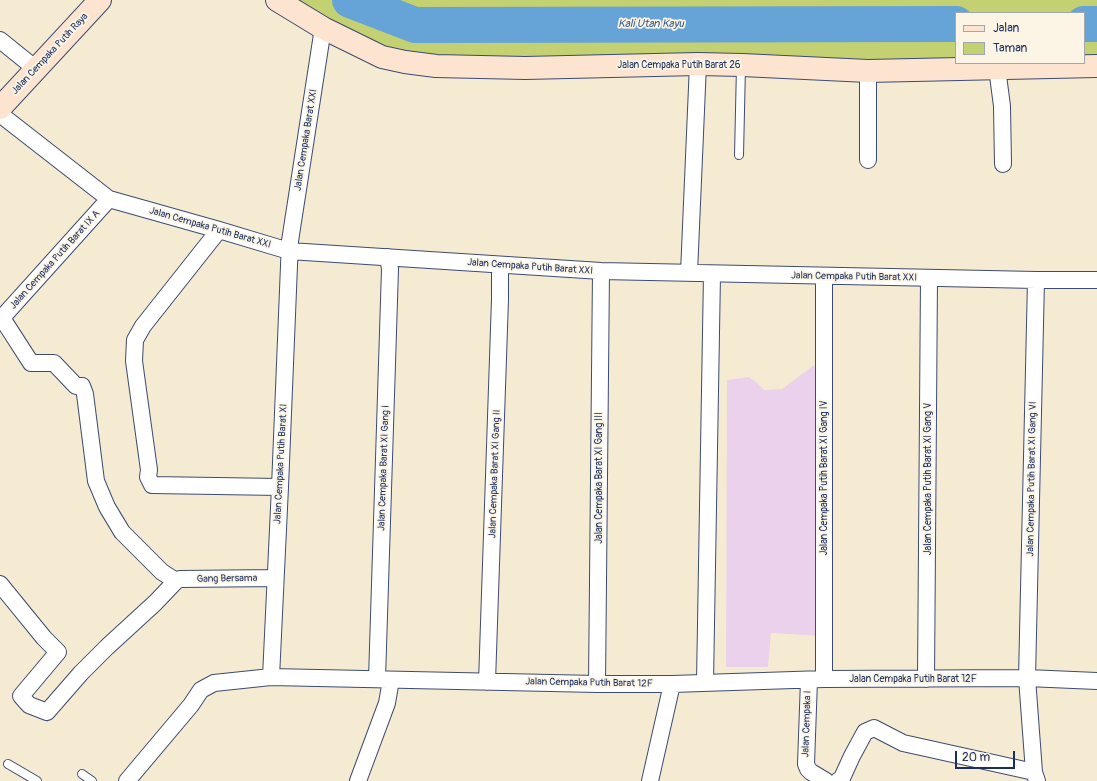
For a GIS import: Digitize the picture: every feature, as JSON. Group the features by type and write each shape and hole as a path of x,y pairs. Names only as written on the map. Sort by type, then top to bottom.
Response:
{"street":[{"name":"Jalan Cempaka Putih Raya","path":"0,108 100,0"},
{"name":"Jalan Cempaka Putih Barat 26","path":"277,0 323,28 382,57 436,66 525,68 742,64 868,71 1097,66"},
{"name":"Jalan Cempaka Barat XXI","path":"289,251 323,28"},
{"path":"0,40 36,69"},
{"path":"689,273 698,64"},
{"path":"997,68 1002,106 1003,164"},
{"path":"868,71 868,160"},
{"name":"Jalan Cempaka Putih Barat XXI","path":"0,114 108,199 289,251 601,271 1097,280"},
{"name":"Jalan Cempaka Putih Barat IX A","path":"1,319 108,199"},
{"path":"220,230 143,326 135,340 134,361 149,470 148,477 152,485 280,487"},
{"name":"Jalan Cempaka Putih Barat XI","path":"271,677 289,251"},
{"name":"Jalan Cempaka Barat XI Gang I","path":"358,781 387,703 384,680 390,269 388,257"},
{"name":"Jalan Cempaka Barat XI Gang II","path":"488,682 500,307 500,265"},
{"name":"Jalan Cempaka Barat XI Gang III","path":"597,684 601,271"},
{"path":"705,682 712,274"},
{"name":"Jalan Cempaka Putih Barat XI Gang IV","path":"816,680 824,276"},
{"name":"Jalan Cempaka Putih Barat XI Gang V","path":"926,679 929,278"},
{"name":"Jalan Cempaka Putih Barat XI Gang VI","path":"1035,776 1028,678 1036,280"},
{"path":"1,319 31,362 54,363 76,386 82,386 85,394 96,481 107,507 122,532 162,572 178,580 156,603 107,647 47,712 29,705 21,696 58,652 44,638 3,588"},
{"name":"Gang Bersama","path":"178,580 275,578"},
{"name":"Jalan Cempaka Putih Barat 12F","path":"133,779 202,690 214,683 271,677 597,684 1028,678 1097,681"},
{"name":"Jalan Cempaka I","path":"816,680 806,764 808,769 826,781"},
{"path":"650,781 672,684"},
{"path":"838,781 842,778 852,756 866,732 874,728 903,743 1035,776"}],"lane":[{"path":"739,155 740,80 742,64"},
{"path":"8,764 37,781"},
{"path":"82,774 92,781"}],"shaded area":[{"path":"814,365 817,372 821,636 771,633 768,667 726,667 727,380 749,377 764,390 782,389"}],"green space":[{"path":"277,0 1097,0 1097,66 405,62"}],"waterway":[{"name":"Kali Utan Kayu","path":"350,0 415,25 955,24"},
{"name":"Kali Utan Kayu","path":"1085,24 1097,24"}]}
